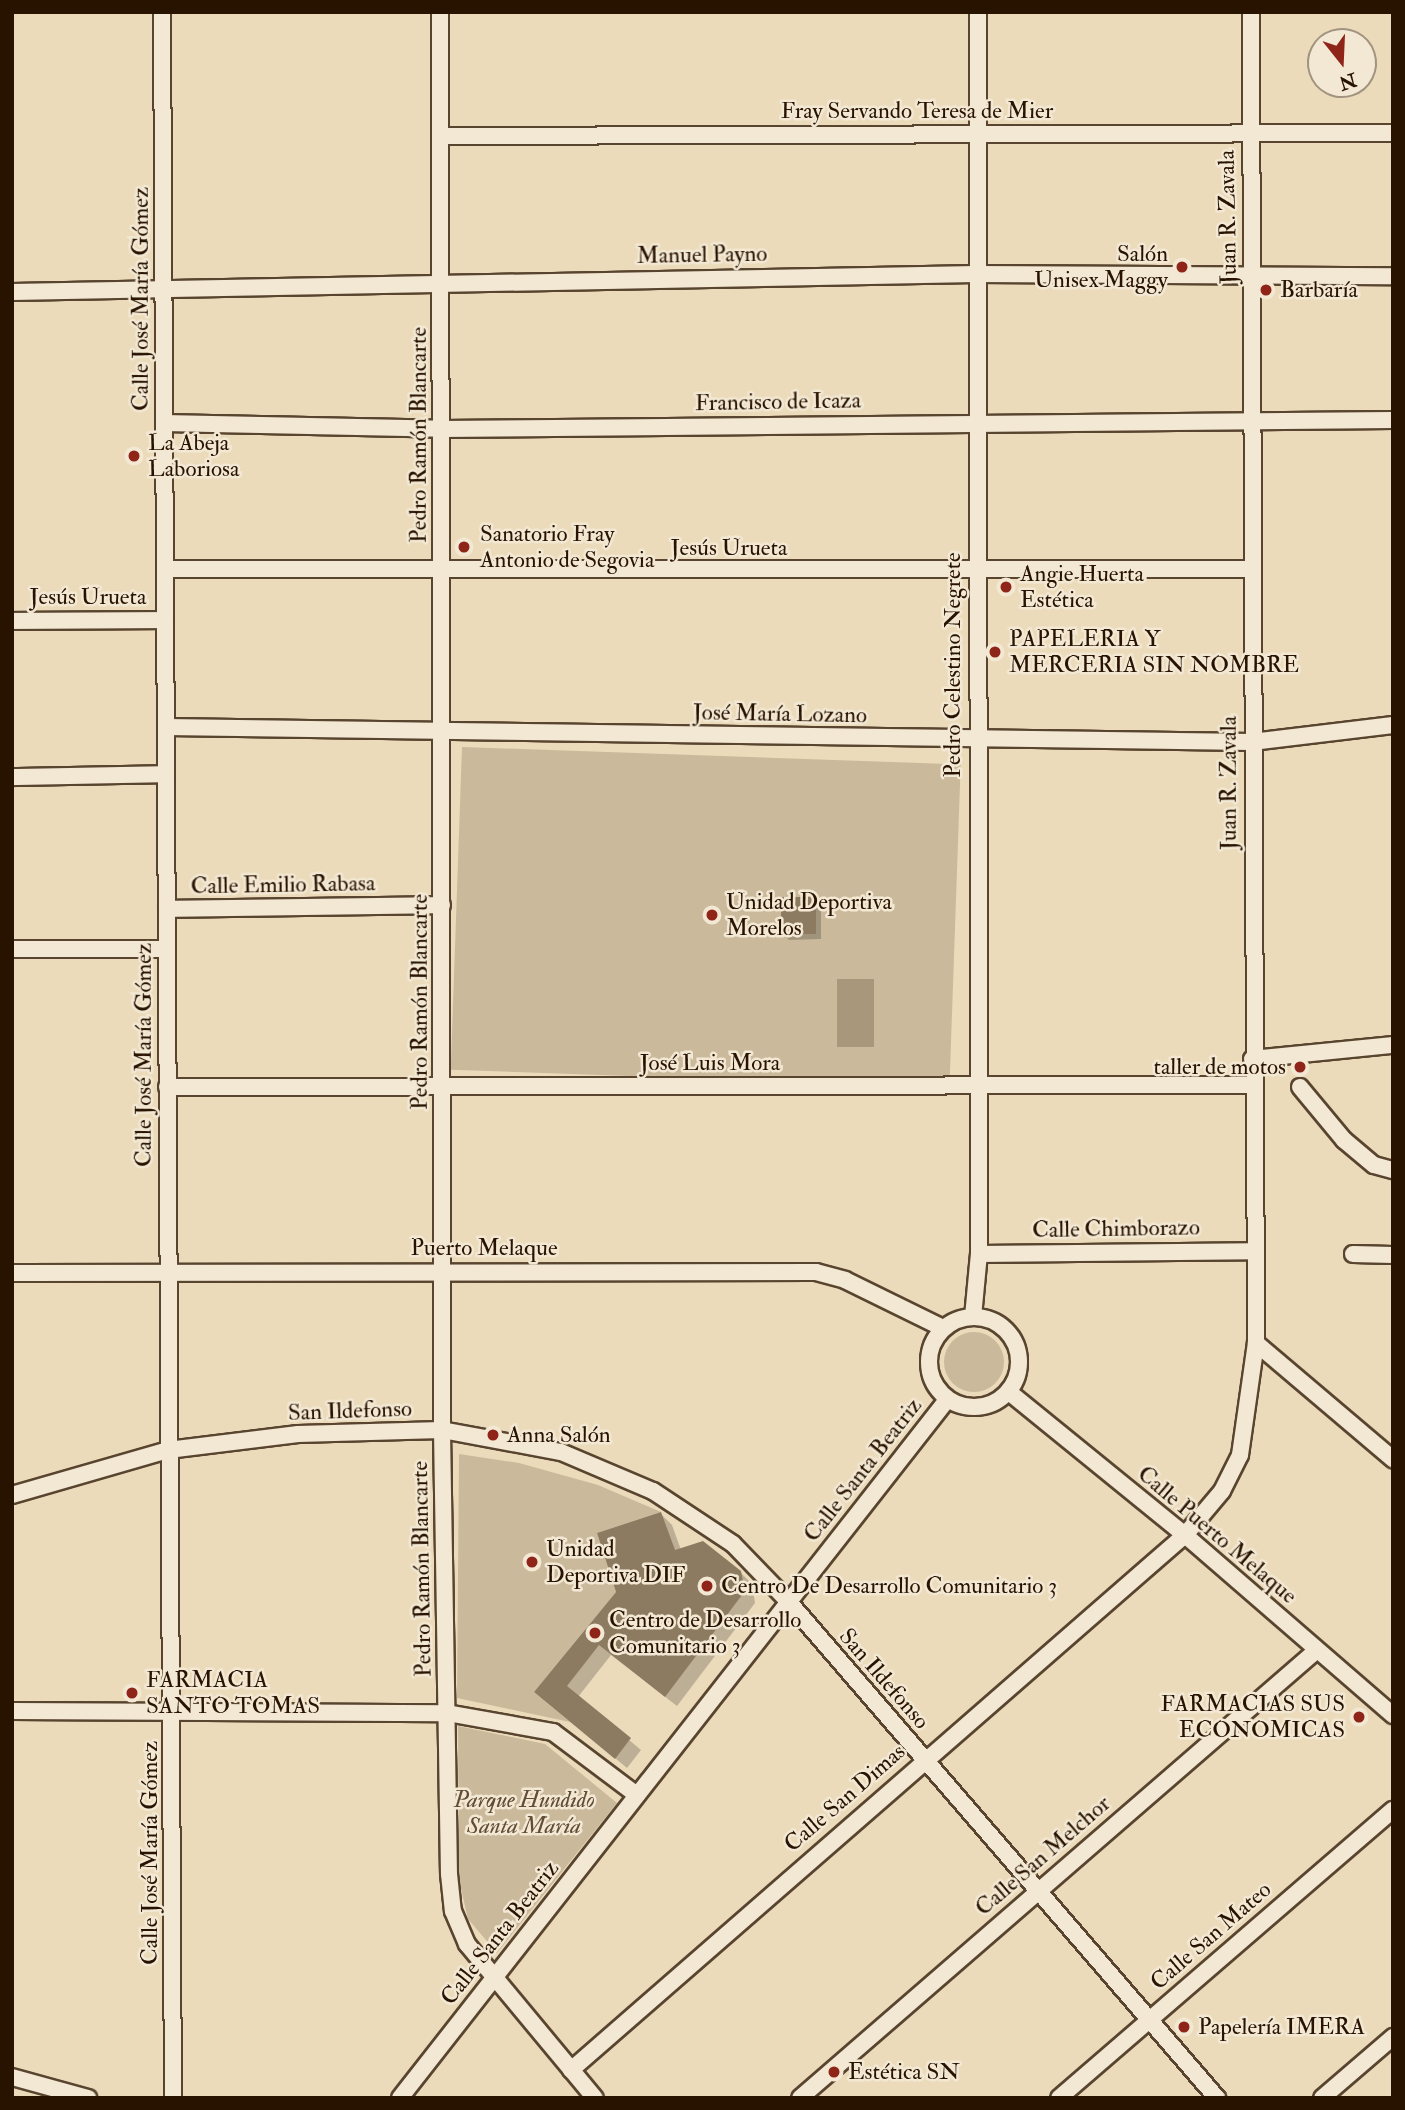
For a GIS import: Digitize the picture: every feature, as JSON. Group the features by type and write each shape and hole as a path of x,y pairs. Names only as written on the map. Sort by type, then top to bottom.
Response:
{"street":[{"name":"Calle José María Gómez","path":"162,12 173,2098"},
{"name":"Pedro Ramón Blancarte","path":"440,12 443,571 442,1430 453,1911 467,1944 595,2098"},
{"name":"Pedro Celestino Negrete","path":"973,1317 979,1254 975,741 978,12"},
{"name":"Juan R. Zavala","path":"1185,1535 1233,1473 1248,1419 1256,1342 1252,1085 1251,12"},
{"name":"Fray Servando Teresa de Mier","path":"441,136 1250,131 1393,133"},
{"name":"Manuel Payno","path":"12,292 164,286 976,274 1251,278 1393,276"},
{"name":"Francisco de Icaza","path":"164,423 442,429 1393,421"},
{"name":"Jesús Urueta","path":"165,569 1251,569"},
{"name":"Jesús Urueta","path":"12,621 165,620"},
{"name":"José María Lozano","path":"166,727 975,741 1252,742 1393,725"},
{"path":"12,777 166,774"},
{"name":"Calle Emilio Rabasa","path":"167,909 442,905"},
{"path":"12,949 167,949"},
{"path":"1252,1059 1393,1045"},
{"name":"José Luis Mora","path":"167,1087 1252,1085"},
{"path":"1300,1087 1344,1140 1374,1165 1393,1170"},
{"name":"Calle Chimborazo","path":"979,1254 1253,1251"},
{"path":"1353,1254 1393,1255"},
{"name":"Puerto Melaque","path":"12,1273 816,1272 845,1280 943,1328"},
{"path":"973,1317 998,1324 1016,1343 1020,1360 1009,1392 979,1408 947,1400 936,1388 929,1365 933,1342 943,1328 973,1317"},
{"path":"1256,1342 1393,1459"},
{"name":"Calle Puerto Melaque","path":"1009,1392 1185,1535 1393,1715"},
{"name":"Calle Santa Beatriz","path":"400,2098 947,1400"},
{"name":"San Ildefonso","path":"12,1494 168,1450 298,1434 442,1430 561,1452 653,1491 733,1544 788,1601 1217,2098"},
{"name":"Calle San Dimas","path":"571,2070 923,1759 1185,1535"},
{"name":"Calle San Melchor","path":"800,2098 1317,1650"},
{"path":"12,1711 447,1713 553,1732 637,1795"},
{"name":"Calle San Mateo","path":"1059,2098 1393,1810"},
{"path":"1322,2098 1393,2037"},
{"path":"12,2077 88,2098"}],"green space":[{"name":"Unidad Deportiva Morelos","path":"462,747 961,764 949,1087 451,1070"},
{"path":"974,1332 995,1341 1004,1362 995,1383 974,1392 953,1383 944,1362 953,1341"},
{"name":"Unidad Deportiva DIF","path":"459,1454 519,1463 598,1485 661,1512 597,1533 616,1592 534,1692 570,1722 457,1698"},
{"name":"Parque Hundido Santa María","path":"458,1726 545,1744 617,1803 497,1953 468,1919 459,1880"}],"shaded area":[{"path":"837,979 874,979 874,1047 837,1047"}],"building":[{"path":"781,897 816,897 816,934 781,934"},
{"name":"Centro de Desarrollo Comunitario 3","path":"661,1512 675,1550 703,1541 741,1571 745,1591 665,1697 599,1645 567,1686 631,1738 615,1759 534,1692 616,1592 597,1533"}],"place":[{"name":"Salón Unisex Maggy","path":"1182,267"},
{"name":"Barbaría","path":"1266,290"},
{"name":"La Abeja Laboriosa","path":"134,456"},
{"name":"Sanatorio Fray Antonio de Segovia","path":"464,547"},
{"name":"Angie Huerta Estética","path":"1006,587"},
{"name":"PAPELERIA Y MERCERIA SIN NOMBRE","path":"995,652"},
{"name":"Unidad Deportiva Morelos","path":"712,915"},
{"name":"taller de motos","path":"1300,1067"},
{"name":"Anna Salón","path":"493,1435"},
{"name":"Unidad Deportiva DIF","path":"532,1562"},
{"name":"Centro De Desarrollo Comunitario 3","path":"707,1586"},
{"name":"Centro de Desarrollo Comunitario 3","path":"595,1633"},
{"name":"FARMACIA SANTO TOMAS","path":"132,1693"},
{"name":"FARMACIAS SUS ECONOMICAS","path":"1359,1717"},
{"name":"Papelería IMERA","path":"1184,2027"},
{"name":"Estética SN","path":"834,2072"}]}
